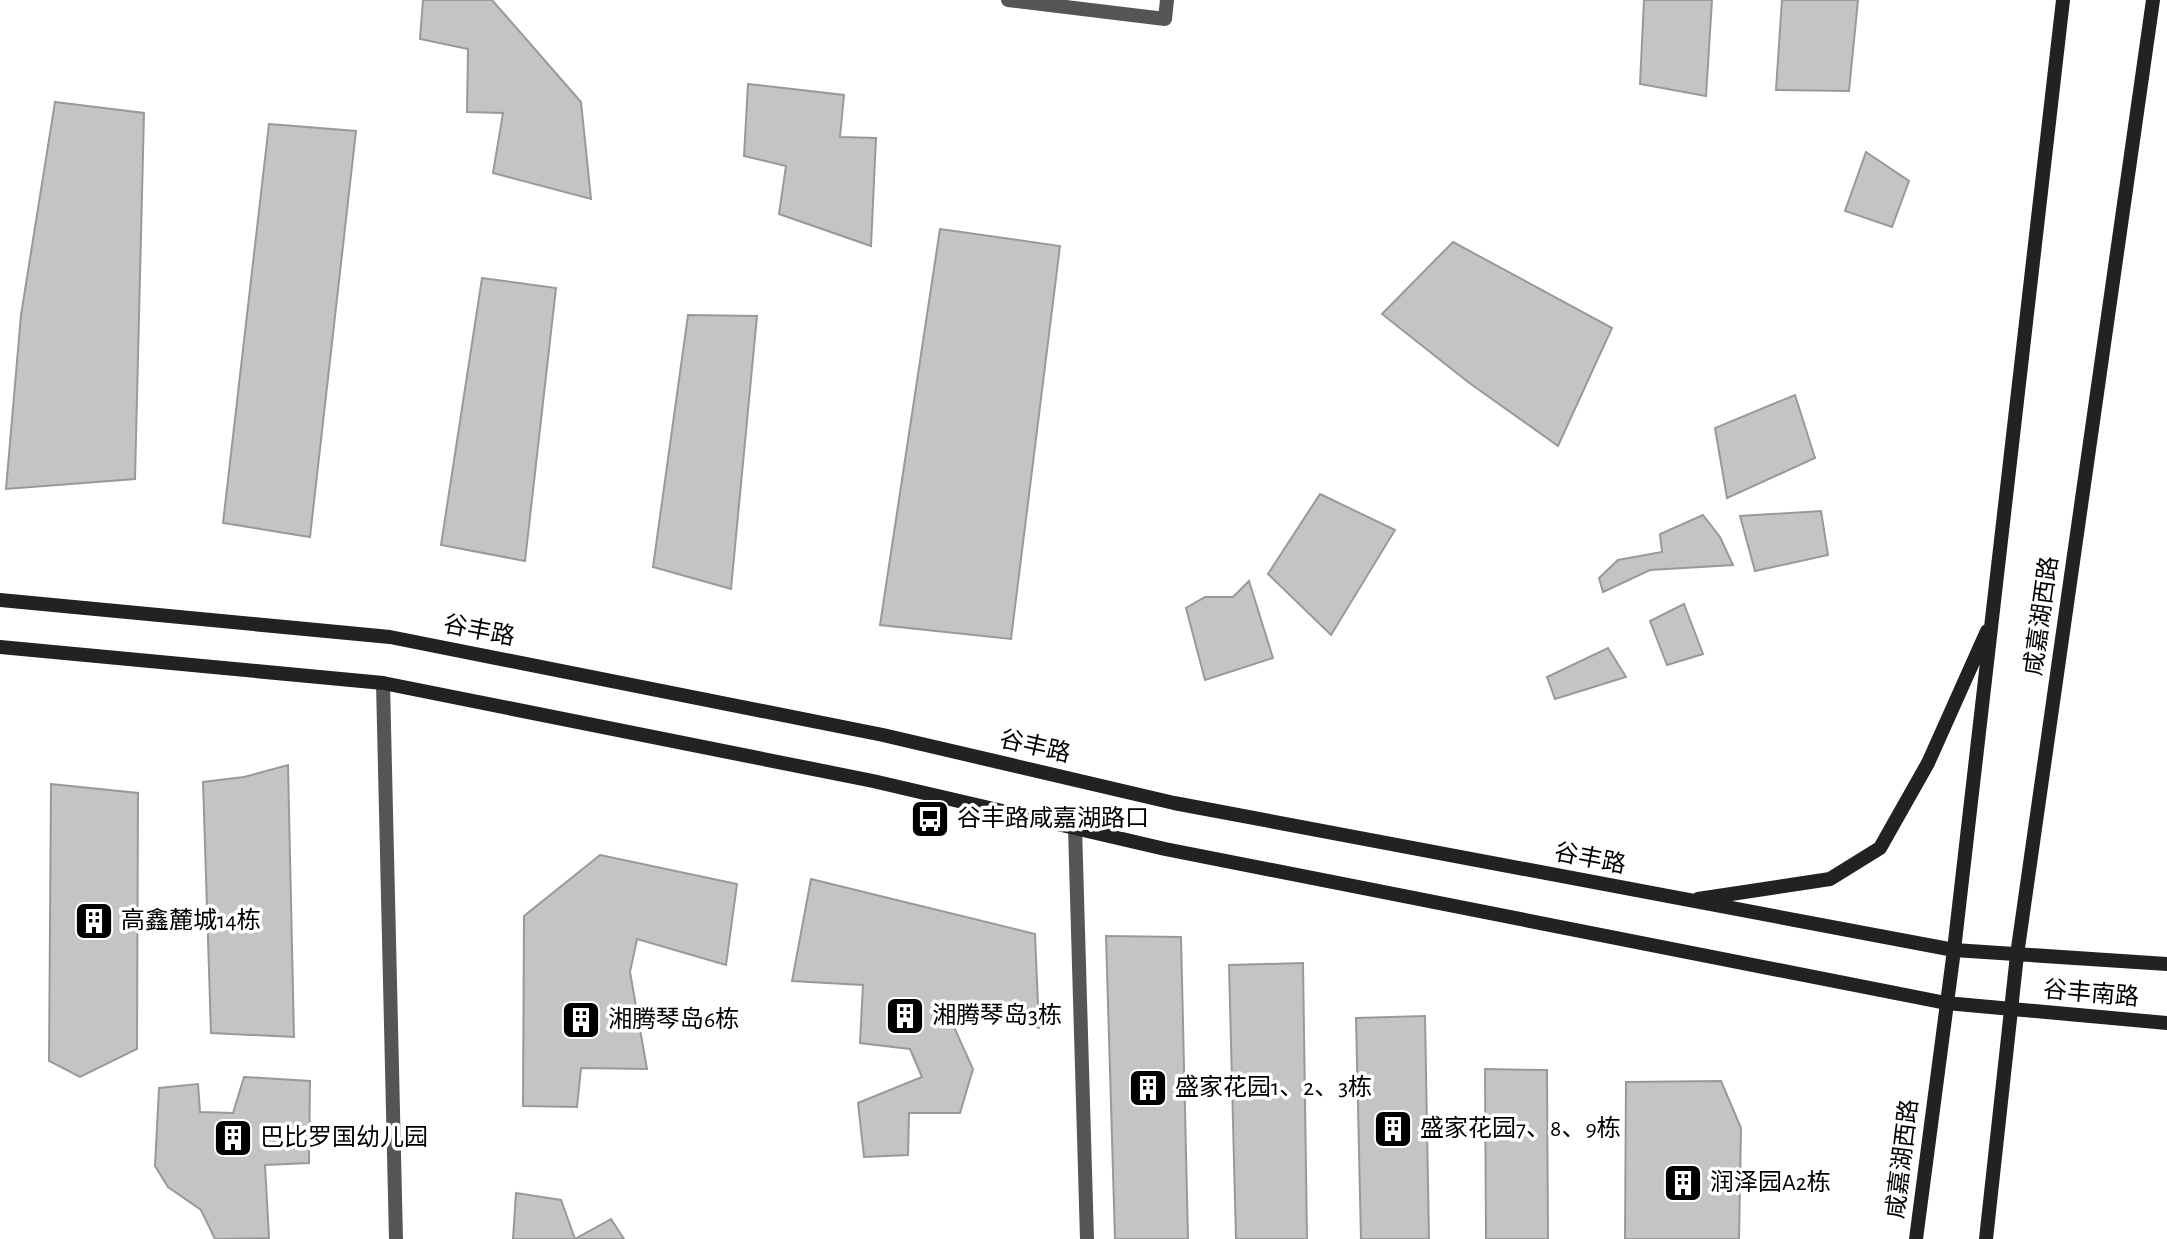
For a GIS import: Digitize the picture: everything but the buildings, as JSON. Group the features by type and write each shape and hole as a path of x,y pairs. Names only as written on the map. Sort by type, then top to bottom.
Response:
{"street":[{"path":"1008,0 1165,19 1167,0"},
{"name":"咸嘉湖西路","path":"1916,1239 1994,617 2063,0"},
{"name":"咸嘉湖西路","path":"1986,1239 2017,956 2153,0"},
{"name":"谷丰路","path":"0,600 390,637 883,735 1174,803 1684,901 1954,950 2057,957"},
{"path":"1684,901 1829,880 1880,848 1928,763 1994,617"},
{"path":"0,647 383,683 873,780 1178,852 1946,1003 2012,1009"},
{"path":"383,683 396,1239"},
{"path":"1075,828 1087,1239"},
{"name":"谷丰南路","path":"2057,957 2167,964"},
{"name":"谷丰南路","path":"2012,1009 2167,1023"}],"place":[{"name":"谷丰路咸嘉湖路口","path":"930,819"},
{"name":"高鑫麓城14栋","path":"94,921"},
{"name":"湘腾琴岛3栋","path":"905,1016"},
{"name":"湘腾琴岛6栋","path":"581,1020"},
{"name":"盛家花园1、2、3栋","path":"1148,1088"},
{"name":"盛家花园7、8、9栋","path":"1393,1129"},
{"name":"巴比罗国幼儿园","path":"233,1138"},
{"name":"润泽园A2栋","path":"1683,1183"}]}
